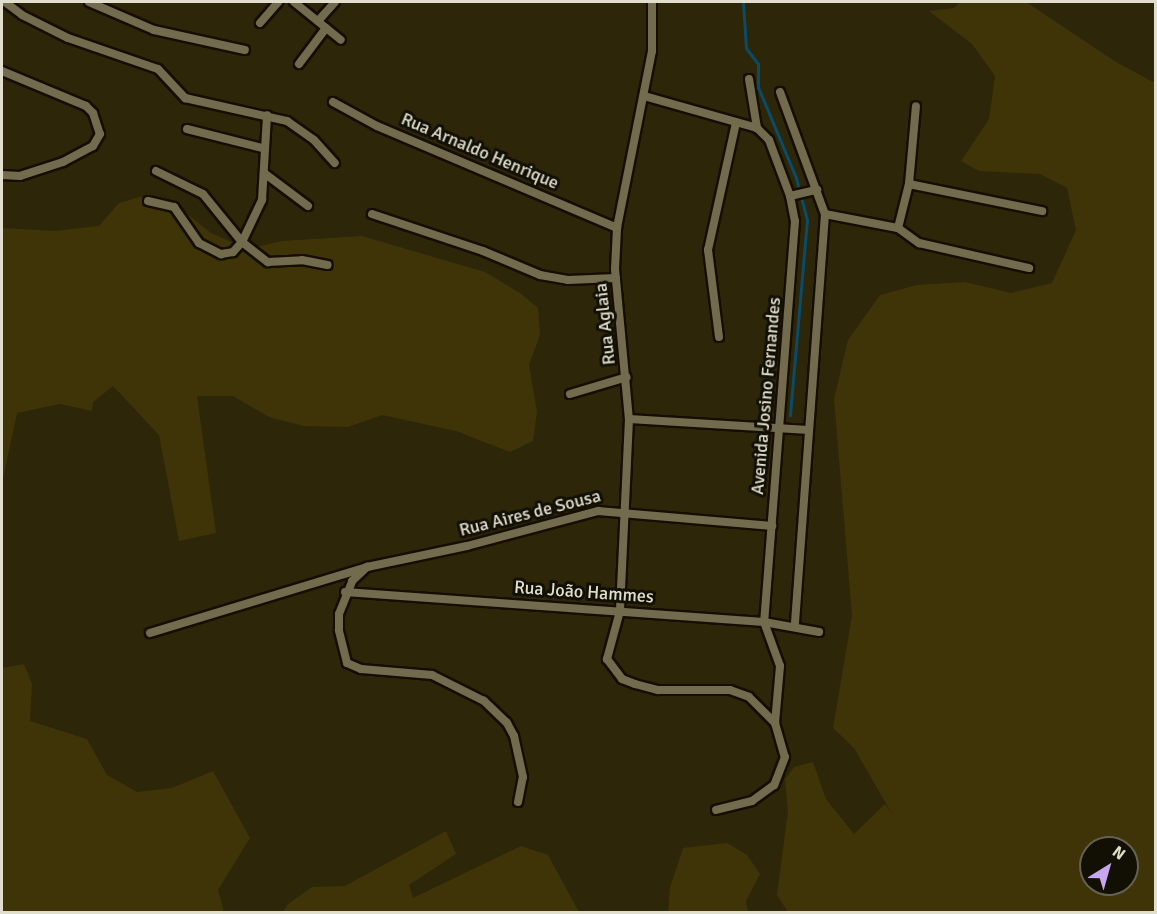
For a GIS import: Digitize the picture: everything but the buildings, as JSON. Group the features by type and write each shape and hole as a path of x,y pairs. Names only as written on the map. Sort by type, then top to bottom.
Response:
{"street":[{"path":"5,2 22,15 68,38 158,69 185,98 267,115 301,129 335,163"},
{"path":"89,2 154,30 245,50"},
{"path":"260,23 278,2"},
{"path":"294,2 341,40"},
{"path":"318,21 335,2"},
{"name":"Rua Aglaia","path":"652,2 652,51 617,228 616,278 629,418 620,611 609,644 607,659 622,679 658,690 730,690 749,697 775,723"},
{"path":"299,64 326,28"},
{"path":"2,71 86,106 93,113 100,134 93,146 63,162 20,176 2,175"},
{"name":"Avenida Josino Fernandes","path":"749,78 757,128 769,140 796,194 794,267 764,622 780,666 775,723"},
{"path":"780,92 825,214 795,626"},
{"path":"644,96 757,128"},
{"name":"Rua Arnaldo Henrique","path":"333,102 377,126 617,228"},
{"path":"898,228 909,184 916,106"},
{"path":"148,201 174,207 207,249 227,254 242,242 260,211 264,173 262,148 267,115"},
{"path":"719,337 708,250 736,123"},
{"path":"187,129 262,148"},
{"path":"156,171 203,194 218,207 242,242 268,262 302,260 328,265"},
{"path":"264,173 308,206"},
{"path":"909,184 1042,211"},
{"path":"796,194 817,190"},
{"path":"372,214 483,251 540,275 567,280 616,278"},
{"path":"825,214 898,228 919,243 1029,268"},
{"path":"570,394 627,377"},
{"path":"629,418 808,430"},
{"name":"Rua Aires de Sousa","path":"150,633 367,567 467,546 582,514 623,511 772,526"},
{"path":"367,567 345,592 339,630 347,663 361,669 432,675 484,702 507,723 514,736 523,777 518,802"},
{"name":"Rua João Hammes","path":"345,592 764,622 819,632"},
{"path":"716,810 752,801 774,785 785,757 775,723"}],"shaded area":[{"path":"960,2 1026,2 1116,62 1155,83 1155,912 788,912 777,895 788,811 785,779 794,767 813,762 826,799 854,834 885,804 892,814 854,748 833,728 852,616 834,399 848,340 880,295 917,285 965,282 1011,293 1052,283 1076,230 1067,188 1040,174 979,171 961,161 989,119 995,76 972,44 929,11 954,8"},
{"path":"147,195 181,209 211,233 247,249 282,241 362,236 485,272 520,293 538,308 540,335 529,365 537,412 533,441 510,452 456,431 382,415 348,427 304,426 269,417 233,396 197,396 216,533 179,541 159,435 113,386 93,402 92,411 60,404 17,413 2,483 2,228 54,231 99,226 119,203"},
{"path":"24,664 32,684 30,721 87,739 107,775 137,792 172,788 213,771 250,838 218,890 224,912 2,912 2,668"},
{"path":"446,831 456,854 409,885 413,898 521,846 548,855 579,912 283,912 288,904 312,887 345,886"},
{"path":"727,843 747,855 760,874 746,901 748,912 668,912 670,887 683,848"}],"waterway":[{"path":"743,2 746,48 758,64 758,87 796,178 807,220 790,415"}]}
